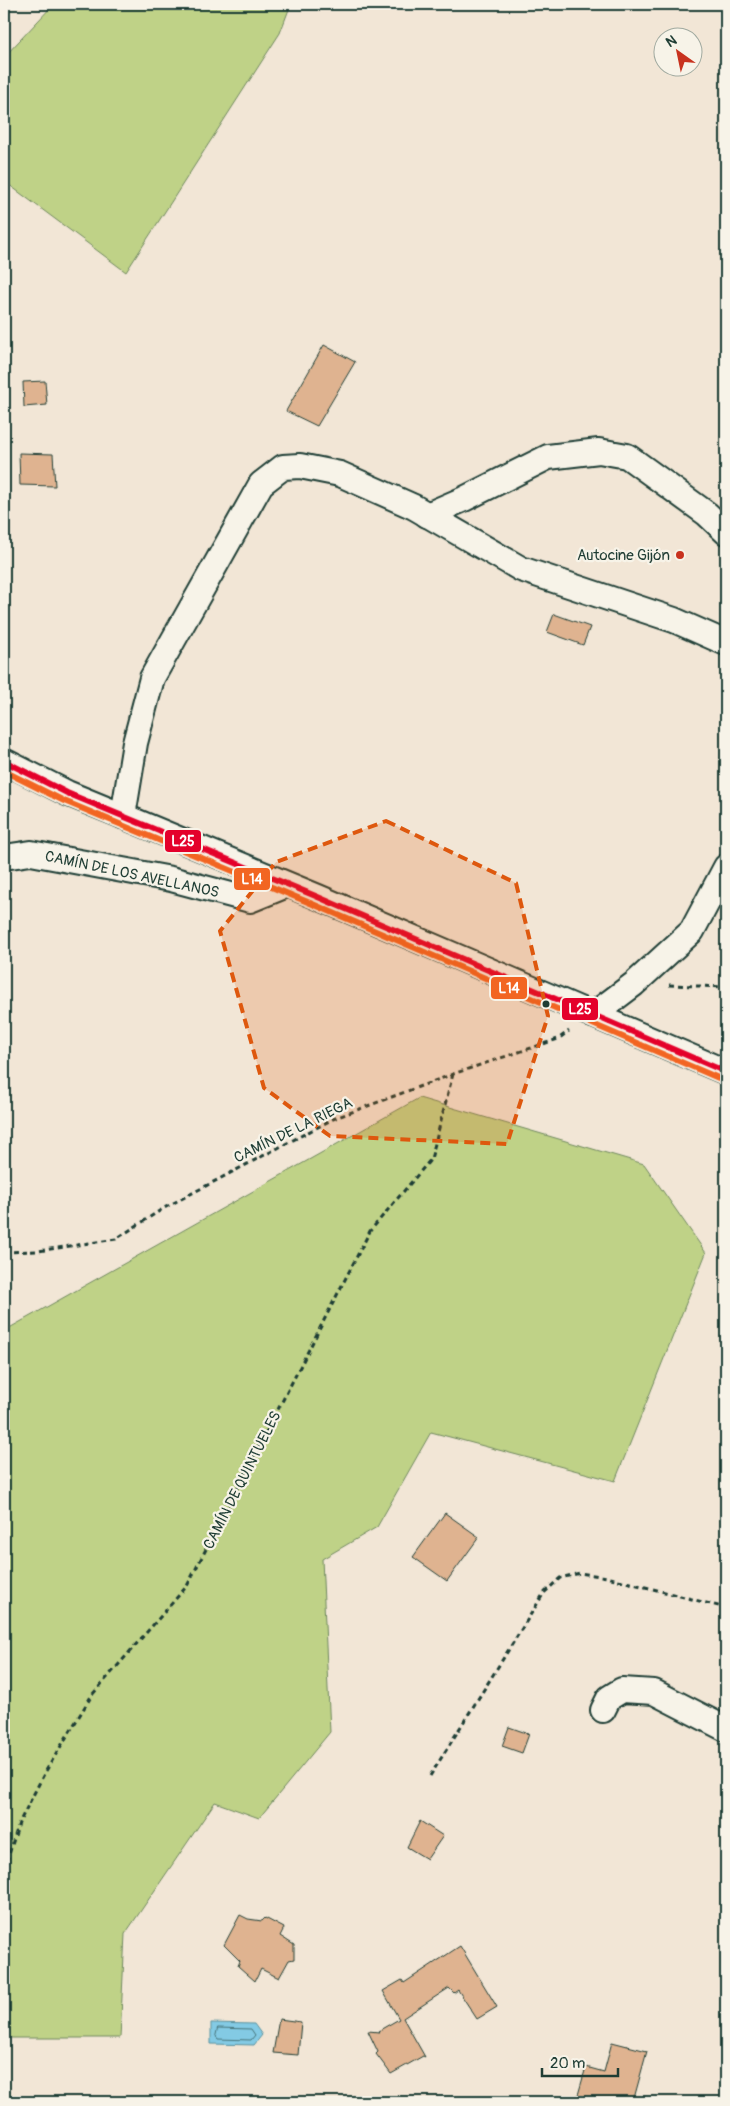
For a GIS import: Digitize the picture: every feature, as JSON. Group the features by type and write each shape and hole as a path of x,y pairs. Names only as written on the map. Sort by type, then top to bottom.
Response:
{"street":[{"path":"427,515 548,458 599,452 628,456 707,514 726,532"},
{"path":"122,816 135,743 152,678 261,484 283,467 300,466 340,474 427,515 522,569 674,620 726,643"},
{"path":"4,761 41,780 122,816 726,1072"},
{"name":"CAMÍN DE LOS AVELLANOS","path":"4,857 31,853 171,879 250,900 287,885"},
{"path":"593,1015 634,984 692,931 726,867"},
{"path":"603,1710 610,1698 622,1690 654,1692 726,1729"}],"path":[{"path":"634,984 726,987"},
{"name":"CAMÍN DE LA RIEGA","path":"4,1252 38,1251 116,1239 164,1208 332,1120 452,1074 558,1039 593,1015"},
{"name":"CAMÍN DE QUINTUELES","path":"4,1870 19,1823 40,1782 92,1695 187,1586 370,1230 431,1159 452,1074"},
{"path":"430,1776 544,1593 560,1578 580,1573 607,1577 726,1608"}],"highlighted area":[{"path":"386,821 516,883 548,1016 507,1144 330,1136 264,1088 220,931 276,862"}],"green space":[{"path":"54,4 291,4 280,33 126,272 4,181 4,57"},
{"path":"419,1098 644,1164 706,1253 615,1481 431,1432 377,1527 322,1559 330,1732 259,1818 215,1802 125,1934 120,2038 4,2038 4,1331"}],"water":[{"path":"211,2023 254,2024 262,2035 254,2045 211,2044"}],"building":[{"path":"324,345 355,362 317,426 286,411"},
{"path":"45,381 47,405 24,407 23,382"},
{"path":"19,453 53,454 55,486 20,485"},
{"path":"554,614 590,627 583,645 547,632"},
{"path":"445,1513 479,1537 447,1581 413,1557"},
{"path":"509,1727 529,1734 522,1753 502,1746"},
{"path":"420,1821 443,1836 427,1859 407,1847"},
{"path":"240,1915 248,1919 262,1921 265,1918 284,1928 280,1936 294,1945 294,1959 289,1960 279,1978 261,1969 255,1981 238,1966 240,1961 224,1945"},
{"path":"460,1946 497,2007 477,2019 458,1990 454,1993 449,1988 403,2018 425,2057 423,2056 391,2074 376,2054 378,2052 368,2031 379,2032 399,2019 383,1991 402,1980 404,1983"},
{"path":"279,2019 301,2022 298,2055 273,2053"},
{"path":"612,2042 647,2051 633,2102 576,2102 586,2067 604,2072"}],"transit line":[{"name":"L25","path":"4,761 67,793 318,897 726,1072"},
{"name":"L14","path":"4,771 64,801 315,905 723,1080"}],"place":[{"name":"Autocine Gijón","path":"680,555"}]}
